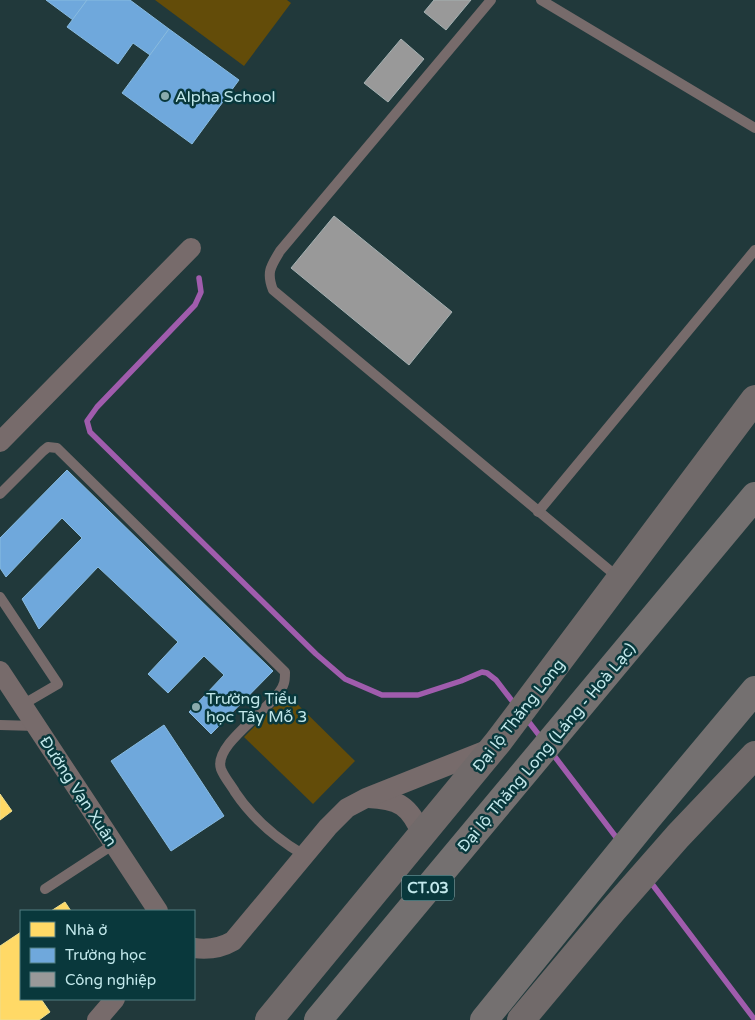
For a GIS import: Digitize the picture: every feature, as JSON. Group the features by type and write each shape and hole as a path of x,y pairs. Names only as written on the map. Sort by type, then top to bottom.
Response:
{"highway":[{"name":"Đại lộ Thăng Long (Láng - Hoà Lạc)","path":"318,1020 755,496"},
{"path":"484,1020 647,819 755,690"}],"main road":[{"name":"Đại lộ Thăng Long","path":"269,1020 496,745 755,400"},
{"path":"521,1020 612,910 678,836 755,755"}],"street":[{"path":"0,442 191,248"},
{"name":"Đường Vạn Xuân","path":"1,675 157,910"},
{"path":"195,948 210,949 223,947 233,941 304,855 347,808 366,798 496,745"},
{"path":"366,798 395,801 405,807 412,814 422,835"},
{"path":"97,1020 114,1000"}],"lane":[{"path":"491,0 280,251 272,264 268,278 273,290 620,580"},
{"path":"540,0 755,128"},
{"path":"538,512 755,250"},
{"path":"0,494 43,451 48,447 57,448 285,672 284,684 276,695 226,747 221,758 221,768 242,802 256,820 275,837 304,855"},
{"path":"0,597 58,684 22,705"},
{"path":"0,725 36,726"},
{"path":"45,889 114,844"}],"shaded area":[{"path":"155,0 287,0 291,3 244,66"},
{"path":"287,694 355,761 313,804 244,737"}],"building: Nhà ở":[{"path":"0,794 12,811 0,820"},
{"path":"65,902 70,910 53,910"},
{"path":"20,933 20,1000 42,1000 50,1012 39,1020 0,1020 0,946"}],"building: Trường học":[{"path":"46,0 87,0 73,20"},
{"path":"87,0 130,0 169,29 150,55 133,43 118,64 67,27"},
{"path":"169,29 239,80 192,144 122,93"},
{"path":"67,470 273,671 211,734 189,712 224,675 204,656 168,693 148,674 178,642 98,567 39,629 22,599 82,538 62,518 6,577 0,568 0,538"},
{"path":"164,725 224,816 171,851 111,761"}],"building: Công nghiệp":[{"path":"434,0 471,0 446,30 424,12"},
{"path":"401,39 424,59 388,102 364,83"},
{"path":"334,216 452,312 409,365 291,268"}],"waterway":[{"path":"199,278 201,292 195,305 97,407 87,421 90,432 316,654 345,679 382,695 418,695 482,672 487,673 496,680 516,706"},
{"path":"525,717 542,739"},
{"path":"552,753 619,841"},
{"path":"649,880 755,1020"}],"place":[{"name":"Alpha School","path":"165,96"},
{"name":"Trường Tiểu học Tây Mỗ 3","path":"196,707"}]}
